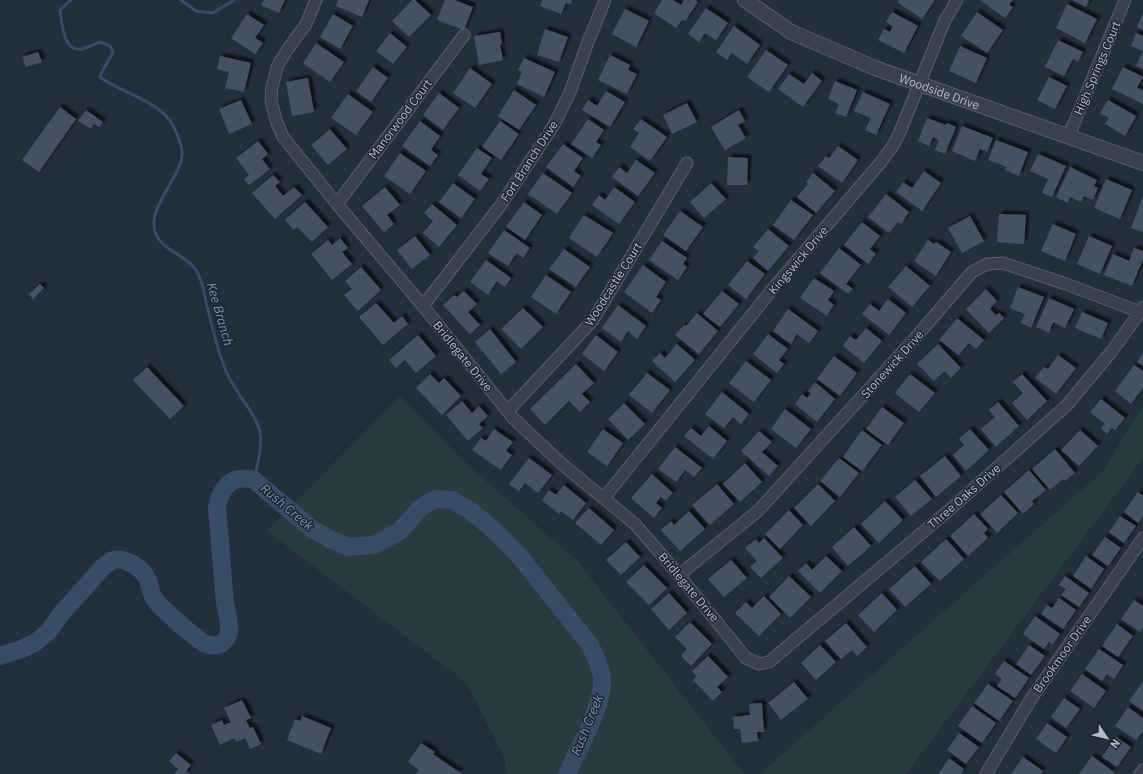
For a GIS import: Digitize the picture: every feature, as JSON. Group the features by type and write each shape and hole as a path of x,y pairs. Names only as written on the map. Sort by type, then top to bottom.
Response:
{"street":[{"name":"Bridlegate Drive","path":"316,0 306,24 285,53 277,68 272,87 271,101 277,123 283,137 508,411 563,465 635,524 679,575 746,658 759,664 764,664"},
{"name":"Fort Branch Drive","path":"423,306 500,206 554,125 570,92 605,0"},
{"name":"Woodside Drive","path":"745,0 791,32 875,68 1068,135 1143,163"},
{"name":"Kingswick Drive","path":"604,498 775,286 881,162 894,144 945,20 957,0"},
{"name":"High Springs Court","path":"1068,135 1125,0"},
{"name":"Manorwood Court","path":"337,204 464,35"},
{"name":"Woodcastle Court","path":"508,411 593,320 687,163"},
{"name":"Stonewick Drive","path":"679,575 758,512 915,338 972,272 987,264 1003,263 1142,310"},
{"name":"Three Oaks Drive","path":"764,664 769,662 942,516 1067,404 1112,351 1142,310"},
{"name":"Brookmoor Drive","path":"986,774 1031,699 1143,538"},
{"path":"1140,774 1143,770"}],"green space":[{"path":"400,396 470,467 579,563 744,774 506,774 505,759 466,682 267,531"},
{"path":"1143,406 1143,458 906,774 760,774 1103,471"}],"building":[{"path":"264,0 285,0 279,13 261,5"},
{"path":"338,0 369,0 362,17 336,6"},
{"path":"412,0 415,0 431,15 409,37 392,21"},
{"path":"445,0 454,0 473,7 464,30 437,20"},
{"path":"542,0 572,0 571,4 566,3 561,14 540,6"},
{"path":"662,0 673,0 681,5 684,0 696,0 698,2 685,21 682,20 676,28 654,13"},
{"path":"899,0 935,0 922,19 897,2"},
{"path":"980,0 1013,0 1009,5 1013,7 1005,18"},
{"path":"1072,0 1089,0 1086,7"},
{"path":"1067,4 1097,19 1085,43 1056,28"},
{"path":"706,8 728,23 716,40 705,33 699,42 688,34"},
{"path":"625,9 649,21 636,47 612,34"},
{"path":"892,12 918,26 904,53 878,40 884,29 890,32 893,26 886,22"},
{"path":"977,12 1003,30 987,53 961,36"},
{"path":"247,14 264,25 255,38 263,43 255,54 231,38"},
{"path":"333,14 353,26 340,49 320,37"},
{"path":"1143,14 1143,30 1137,27"},
{"path":"734,26 760,45 747,64 732,53 727,60 716,52"},
{"path":"545,29 568,37 559,62 537,55"},
{"path":"500,32 502,44 500,45 503,60 479,65 474,36"},
{"path":"390,33 407,47 393,64 376,51"},
{"path":"1136,33 1143,36 1143,51 1131,46"},
{"path":"1058,40 1083,52 1078,62 1073,59 1064,76 1045,67"},
{"path":"316,43 344,62 330,82 303,63"},
{"path":"960,46 987,58 976,83 949,71"},
{"path":"766,50 788,65 769,92 747,77"},
{"path":"1143,51 1143,69 1136,66"},
{"path":"38,52 42,62 26,67 22,57"},
{"path":"610,55 630,65 628,70 637,74 627,94 598,80"},
{"path":"220,56 251,63 244,92 225,88 229,72 217,69"},
{"path":"524,58 555,72 544,97 517,84 522,72 518,70"},
{"path":"373,67 388,78 371,102 356,91"},
{"path":"1123,67 1143,77 1137,88 1143,90 1143,104 1112,89"},
{"path":"470,68 492,84 475,108 453,93"},
{"path":"812,73 822,81 803,107 778,89 789,74 804,84"},
{"path":"1049,77 1067,86 1055,109 1037,100"},
{"path":"308,78 314,112 292,116 286,82"},
{"path":"835,81 857,90 846,117 835,113 839,104 828,99"},
{"path":"514,90 536,105 519,130 498,116"},
{"path":"606,91 625,102 610,127 582,110 588,100 597,106"},
{"path":"863,92 890,104 876,135 865,130 871,118 854,111"},
{"path":"439,93 459,108 443,130 423,115"},
{"path":"348,94 373,112 356,135 331,118"},
{"path":"241,100 252,124 229,134 219,109"},
{"path":"1108,100 1136,116 1125,136 1105,124 1109,118 1100,113"},
{"path":"687,103 697,122 672,134 663,115"},
{"path":"60,107 76,119 39,172 22,160"},
{"path":"86,110 103,122 99,127 94,124 91,129 78,121"},
{"path":"739,110 745,121 738,125 746,138 725,150 711,127"},
{"path":"927,118 956,127 945,154 935,150 939,140 933,137 929,146 918,141"},
{"path":"588,119 604,130 596,142 601,145 592,158 571,144"},
{"path":"641,119 667,137 650,161 630,147 639,133 633,129"},
{"path":"420,121 440,136 431,150 438,155 430,166 402,146"},
{"path":"500,121 519,134 501,160 482,147"},
{"path":"962,126 993,138 987,152 980,149 975,161 952,151"},
{"path":"330,129 347,149 328,165 311,145"},
{"path":"996,140 1028,152 1019,176 1005,170 1007,167 988,160"},
{"path":"258,141 268,154 262,159 270,169 249,185 244,179 249,175 236,158"},
{"path":"563,144 583,158 574,171 581,176 573,187 546,167"},
{"path":"838,146 858,160 842,183 818,166 826,156 829,158"},
{"path":"477,148 492,158 481,174 489,179 480,191 458,175"},
{"path":"400,153 426,171 410,194 384,176"},
{"path":"1038,154 1066,166 1052,197 1042,193 1048,179 1030,171"},
{"path":"728,157 748,158 747,185 727,185"},
{"path":"636,160 655,173 638,196 612,177 619,167 627,173"},
{"path":"1070,167 1097,180 1094,186 1098,188 1093,200 1084,196 1081,202 1070,197 1068,203 1056,197"},
{"path":"924,171 941,183 922,211 896,192 903,182 912,188"},
{"path":"543,173 572,193 557,214 528,194"},
{"path":"813,173 835,191 816,213 797,197 808,184 806,182"},
{"path":"273,175 280,182 275,186 283,196 294,187 302,195 275,219 252,193"},
{"path":"1106,179 1132,190 1120,219 1094,208"},
{"path":"453,183 475,199 461,218 439,202"},
{"path":"711,183 726,199 704,218 690,202"},
{"path":"385,187 400,205 387,215 394,224 384,232 362,206"},
{"path":"614,187 635,202 619,224 592,205 599,195 605,200"},
{"path":"886,194 909,212 901,224 898,222 889,233 868,217"},
{"path":"1143,196 1143,232 1131,228"},
{"path":"791,200 813,215 794,240 773,225"},
{"path":"305,202 328,227 312,242 297,227 294,230 285,220"},
{"path":"524,202 542,215 525,240 506,227"},
{"path":"432,204 457,225 439,247 423,233 433,221 424,213"},
{"path":"680,211 703,227 686,251 663,235"},
{"path":"999,214 1026,215 1024,244 997,242"},
{"path":"584,215 613,233 597,257 569,238"},
{"path":"970,216 984,241 962,253 948,228"},
{"path":"862,222 880,236 870,249 876,254 868,264 844,245"},
{"path":"1053,224 1076,234 1065,261 1041,251"},
{"path":"768,229 789,246 768,271 753,258 759,251 753,247"},
{"path":"504,230 530,248 523,258 517,253 508,266 488,253"},
{"path":"415,236 430,255 412,269 397,250"},
{"path":"1089,236 1112,246 1100,274 1077,264"},
{"path":"340,238 348,248 342,252 352,264 332,280 311,254 328,240 332,245"},
{"path":"928,240 934,244 936,242 951,252 936,276 914,261"},
{"path":"662,241 687,258 683,264 687,267 678,280 649,260"},
{"path":"839,248 861,265 846,284 853,289 848,294 820,273"},
{"path":"1134,248 1143,251 1143,259 1132,286 1104,275 1113,254 1129,261"},
{"path":"564,249 590,267 576,287 549,269"},
{"path":"486,260 511,278 505,287 497,281 488,295 470,282"},
{"path":"747,261 765,274 746,299 728,285"},
{"path":"643,265 666,282 656,297 661,300 652,313 624,292"},
{"path":"906,266 930,286 912,307 888,287"},
{"path":"361,267 381,290 358,311 344,295 352,289 345,281"},
{"path":"546,275 571,292 556,314 531,297"},
{"path":"814,278 834,291 828,300 834,305 827,316 800,298"},
{"path":"40,284 44,288 33,299 29,294"},
{"path":"1018,287 1044,297 1031,328 1021,323 1025,314 1010,308"},
{"path":"986,289 997,301 990,309 996,315 999,313 1004,318 989,333 966,309"},
{"path":"464,291 477,304 468,312 480,325 470,334 443,305 454,295 457,297"},
{"path":"722,291 739,304 720,327 703,314"},
{"path":"1049,298 1074,309 1065,328 1053,322 1049,333 1036,327"},
{"path":"888,299 906,313 889,335 862,314 870,304 879,311"},
{"path":"376,303 394,323 402,316 408,324 383,345 359,317"},
{"path":"618,305 646,326 637,339 628,331 621,342 602,328"},
{"path":"523,308 543,327 521,349 501,329"},
{"path":"788,309 818,331 809,343 797,334 791,344 773,331"},
{"path":"1082,312 1108,323 1101,339 1075,328"},
{"path":"697,313 718,331 699,354 675,335 684,325 686,326"},
{"path":"957,318 984,340 976,349 969,343 959,355 939,340"},
{"path":"866,328 882,341 864,363 843,346 850,336 856,340"},
{"path":"490,329 516,362 501,374 475,342"},
{"path":"768,334 788,349 779,360 784,364 777,373 753,354"},
{"path":"418,335 436,356 416,373 405,360 396,368 389,360"},
{"path":"596,335 618,352 604,371 582,354"},
{"path":"677,344 695,360 675,382 652,361 660,353 665,358"},
{"path":"938,344 961,368 951,378 945,371 934,381 917,364"},
{"path":"1143,352 1143,366 1137,362"},
{"path":"1058,355 1076,368 1056,394 1035,378 1044,367 1048,369"},
{"path":"834,356 857,373 840,396 817,379"},
{"path":"746,361 771,380 754,402 729,383"},
{"path":"576,364 594,383 582,394 590,402 580,412 569,401 545,425 530,409"},
{"path":"1134,365 1143,371 1143,388 1131,404 1115,391"},
{"path":"147,367 184,406 170,419 133,380"},
{"path":"647,373 670,390 652,413 629,395"},
{"path":"430,374 439,383 444,378 461,396 442,415 416,388"},
{"path":"910,374 935,393 919,412 895,393"},
{"path":"1022,374 1047,401 1027,420 1012,403 1023,393 1013,382"},
{"path":"815,382 835,399 817,422 795,404 802,394 807,398 811,393 808,391"},
{"path":"722,392 749,414 741,424 733,417 724,428 705,414"},
{"path":"1101,399 1125,418 1115,430 1112,428 1107,434 1101,428 1105,424 1090,412"},
{"path":"462,401 472,413 479,406 488,416 479,424 483,428 468,441 446,415"},
{"path":"998,402 1019,426 996,447 981,429 995,417 989,410"},
{"path":"624,403 645,424 628,440 608,419"},
{"path":"882,407 904,423 888,445 866,429"},
{"path":"785,409 811,429 796,448 771,429"},
{"path":"709,426 727,441 713,459 684,436 691,428 701,436"},
{"path":"494,429 513,442 506,451 512,455 501,470 472,450 481,438 486,441"},
{"path":"603,429 623,443 607,466 587,452"},
{"path":"970,429 989,450 966,471 953,455 964,445 959,439"},
{"path":"862,430 882,445 862,471 843,457"},
{"path":"1080,430 1098,446 1079,466 1061,450"},
{"path":"759,431 772,442 762,452 778,466 769,476 741,451"},
{"path":"675,447 702,468 694,477 685,470 676,482 658,469"},
{"path":"1055,449 1075,473 1065,481 1063,479 1050,490 1032,469"},
{"path":"945,456 961,476 936,497 920,476"},
{"path":"529,458 552,475 538,493 525,483 519,491 509,484"},
{"path":"839,458 859,473 840,497 820,481"},
{"path":"745,463 762,482 740,502 723,484"},
{"path":"1029,470 1046,490 1032,501 1034,504 1023,514 1004,492"},
{"path":"652,474 673,493 666,500 661,497 656,503 662,508 654,518 631,498"},
{"path":"915,480 932,499 911,516 895,497"},
{"path":"717,484 734,504 710,525 692,505"},
{"path":"818,484 835,501 811,526 794,508"},
{"path":"564,485 586,503 573,520 561,511 559,514 542,500 549,490 556,495"},
{"path":"1138,492 1143,496 1143,516 1138,523 1124,512"},
{"path":"1001,495 1018,513 997,533 980,514"},
{"path":"885,501 903,520 879,543 861,524"},
{"path":"589,508 614,530 601,545 575,523"},
{"path":"789,510 803,525 780,549 765,534"},
{"path":"689,511 705,529 680,551 661,530 671,521 674,525"},
{"path":"974,514 988,529 984,533 988,538 968,556 950,536"},
{"path":"1120,516 1136,526 1124,543 1109,532"},
{"path":"854,527 871,546 848,566 832,547"},
{"path":"1105,537 1121,548 1108,566 1092,555"},
{"path":"764,538 783,558 761,578 750,567 757,561 745,548 756,539 759,543"},
{"path":"946,539 964,559 940,581 921,562"},
{"path":"626,542 640,557 621,575 606,560"},
{"path":"826,556 842,571 820,593 798,571 806,563 812,570"},
{"path":"1086,556 1104,569 1091,589 1073,576"},
{"path":"731,560 747,578 724,597 708,579"},
{"path":"644,565 667,588 649,605 626,582"},
{"path":"915,566 931,584 905,607 889,589"},
{"path":"789,576 811,597 790,618 769,597"},
{"path":"1065,576 1089,593 1079,607 1061,595 1066,589 1059,585"},
{"path":"669,593 687,613 669,630 651,609"},
{"path":"882,593 897,610 874,632 858,615"},
{"path":"764,596 781,614 759,636 735,613 746,602 752,608"},
{"path":"1059,598 1076,610 1063,629 1041,614 1047,605 1052,608"},
{"path":"1134,600 1143,606 1143,627 1140,632 1121,619"},
{"path":"1035,616 1060,634 1052,645 1049,642 1044,649 1023,634"},
{"path":"690,622 712,644 691,666 681,656 687,649 675,637"},
{"path":"846,623 867,647 857,656 852,650 841,659 825,641"},
{"path":"1117,624 1133,636 1118,657 1102,646"},
{"path":"820,645 836,662 816,680 801,663"},
{"path":"1029,645 1045,656 1031,675 1016,664"},
{"path":"1099,649 1123,665 1114,679 1107,674 1102,681 1085,669"},
{"path":"708,656 728,677 717,687 722,692 713,701 693,680 697,677 692,671"},
{"path":"1004,661 1029,678 1015,698 997,686 1002,679 995,674"},
{"path":"1082,674 1106,691 1094,708 1070,691"},
{"path":"1143,681 1143,711 1129,701"},
{"path":"794,682 808,699 781,720 768,703"},
{"path":"988,684 1013,701 999,721 974,703"},
{"path":"1064,698 1080,709 1066,728 1051,717"},
{"path":"242,700 251,718 246,720 250,728 253,727 261,744 250,749 245,738 236,742 234,738 220,745 211,725 222,720 224,725 231,722 224,708"},
{"path":"762,703 764,732 757,732 758,741 742,743 740,729 734,729 733,717 750,715 749,704"},
{"path":"972,706 996,723 982,743 958,726"},
{"path":"1128,707 1143,718 1143,731 1136,740 1115,726"},
{"path":"302,716 331,728 321,754 287,740 295,719 300,721"},
{"path":"1047,723 1067,737 1056,753 1036,739"},
{"path":"959,733 979,747 966,764 947,750"},
{"path":"1116,737 1131,747 1117,767 1102,757"},
{"path":"421,743 435,752 433,754 462,774 416,774 419,770 408,762"},
{"path":"176,753 191,765 186,771 189,774 174,774 178,769 169,761"},
{"path":"1092,756 1114,772 1113,774 1079,774"},
{"path":"1023,757 1043,771 1040,774 1011,774"},
{"path":"949,758 964,769 961,774 938,774"}],"waterway":[{"name":"Kee Branch","path":"71,0 60,10 67,42 76,49 82,49 100,42 110,46 113,52 100,77 160,110 168,118 179,138 182,150 181,160 178,170 155,213 154,224 156,234 163,244 192,265 201,280 223,364 234,386 254,417 260,432 260,449 254,480"},
{"name":"Kee Branch","path":"181,0 196,11 213,13 234,0"},
{"name":"Rush Creek","path":"0,656 35,643 49,631 60,615 103,567 115,560 125,561 139,568 147,578 155,600 195,637 209,645 222,643 228,636 229,628 225,602 217,507 221,494 225,488 234,481 240,479 254,480 312,529 348,547 374,545 400,531 420,508 435,499 452,500 471,511 496,532 521,558 590,645 600,669 602,687 590,726 567,774"}]}
